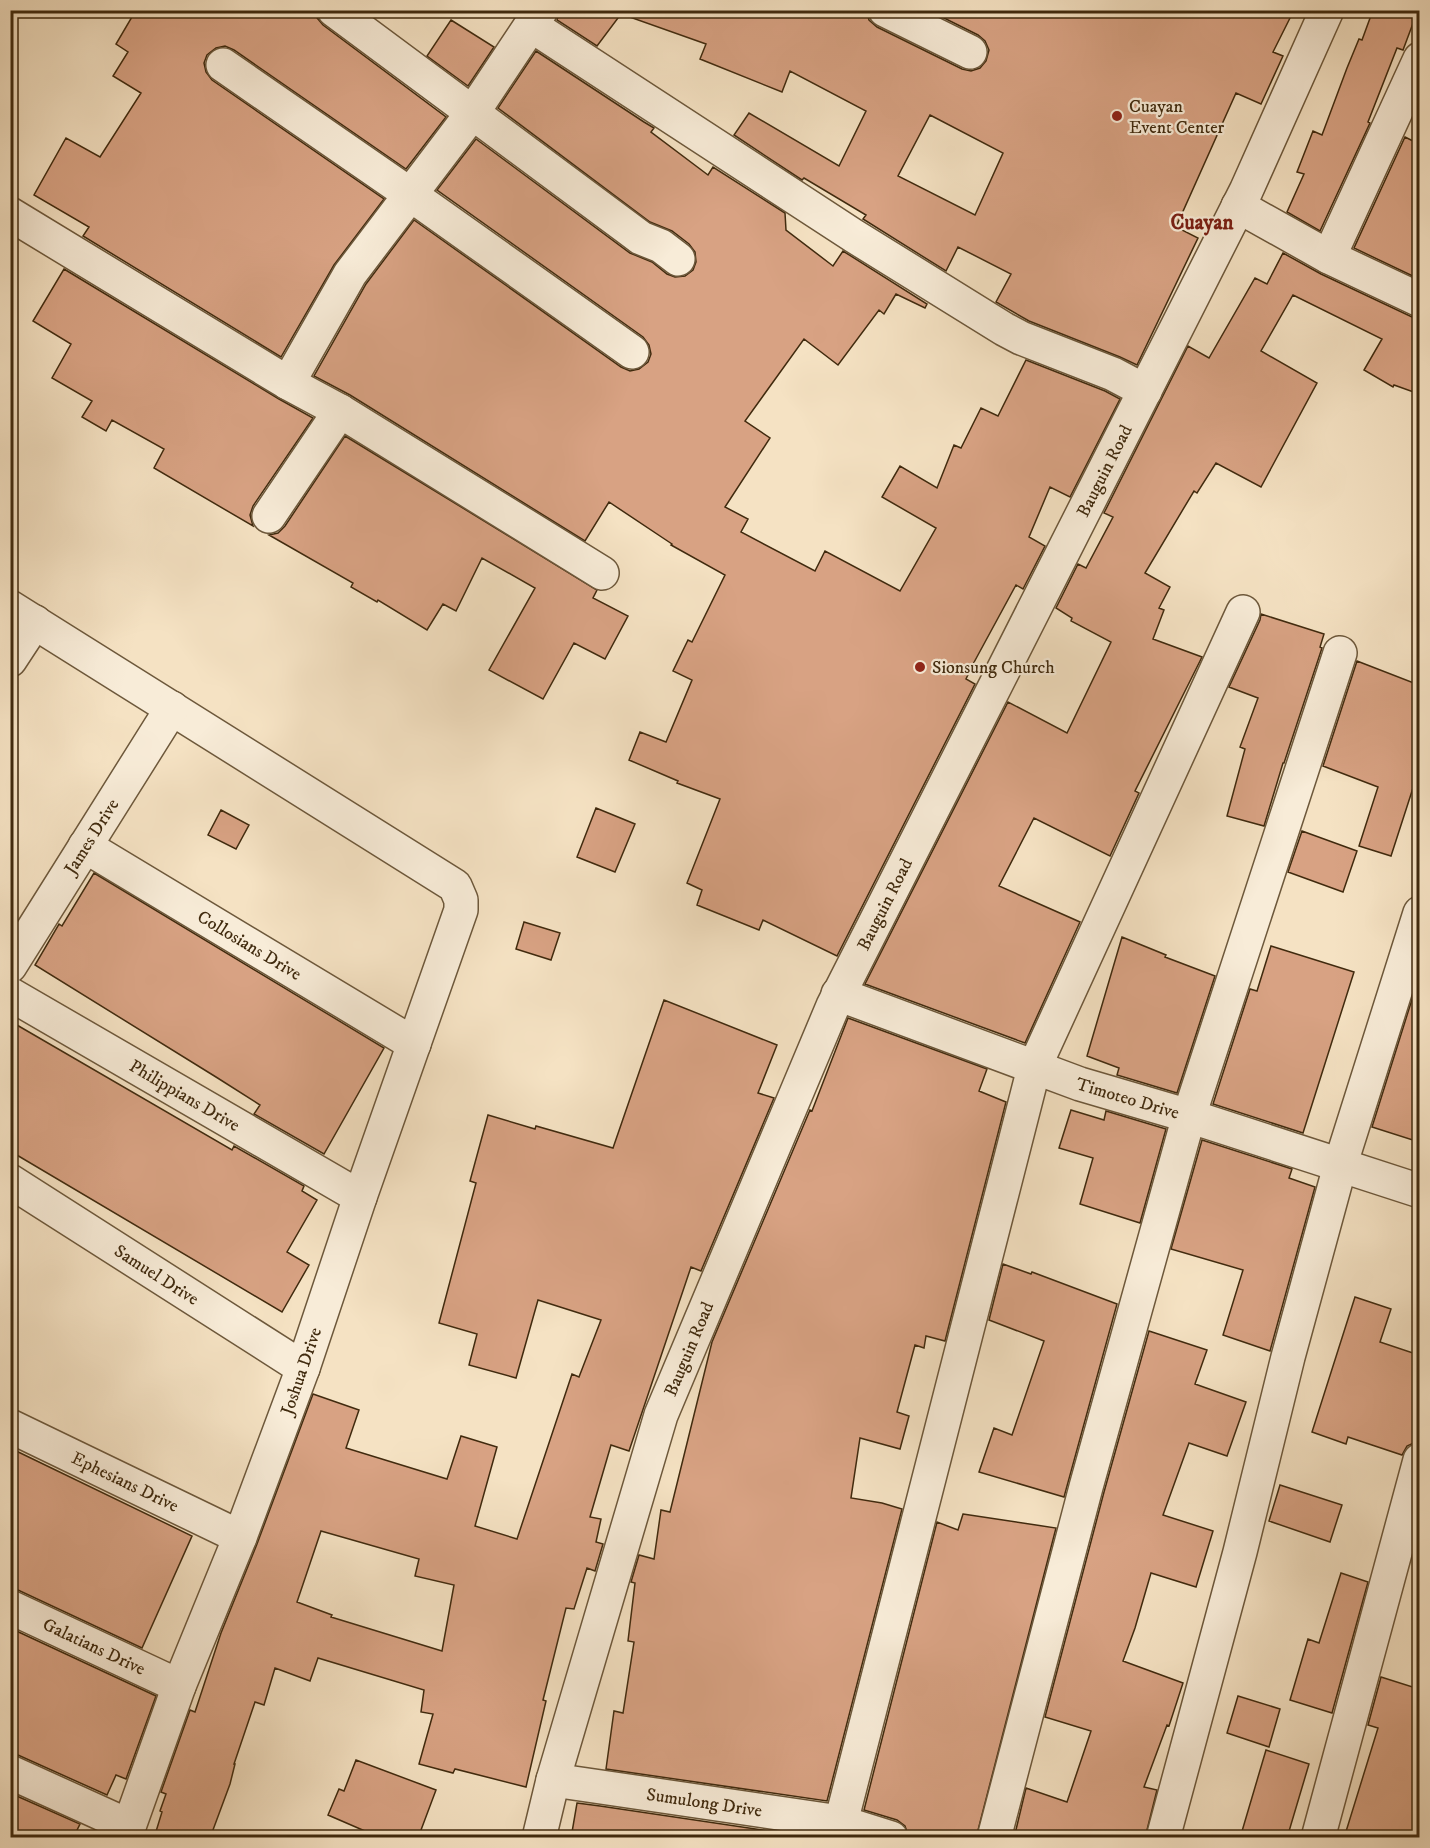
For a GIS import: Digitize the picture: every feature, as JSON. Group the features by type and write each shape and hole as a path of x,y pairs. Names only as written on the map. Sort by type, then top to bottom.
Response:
{"street":[{"path":"334,10 557,177 635,233 661,246 678,259"},
{"path":"885,10 970,52"},
{"name":"Bauguin Road","path":"539,1838 553,1780 661,1415 838,994 1238,206 1327,10"},
{"path":"288,382 350,274 473,112 536,18 854,236 1004,329 1113,374 1144,392"},
{"path":"1329,256 1419,59"},
{"path":"223,66 411,195 632,352"},
{"path":"1238,206 1329,256 1419,300"},
{"path":"15,228 340,411 602,573"},
{"path":"269,516 340,411"},
{"path":"838,1830 1034,1068 1243,612"},
{"path":"10,660 22,614 172,708"},
{"path":"994,1838 1086,1487 1189,1116 1340,653"},
{"name":"James Drive","path":"10,966 172,708"},
{"name":"Joshua Drive","path":"127,1832 179,1686 240,1537 303,1368 360,1197 461,910 461,900 455,886 172,708"},
{"name":"Collosians Drive","path":"85,846 414,1044"},
{"path":"1163,1838 1340,1166 1419,913"},
{"name":"Philippians Drive","path":"10,994 360,1197"},
{"name":"Timoteo Drive","path":"838,994 1080,1084 1189,1116 1419,1191"},
{"name":"Samuel Drive","path":"10,1180 303,1368"},
{"name":"Ephesians Drive","path":"10,1426 240,1537"},
{"path":"1318,1838 1419,1460"},
{"name":"Galatians Drive","path":"10,1607 179,1686"},
{"path":"10,1772 127,1832"},
{"name":"Sumulong Drive","path":"553,1780 891,1838"}],"building":[{"path":"136,10 313,10 323,25 446,117 406,169 234,50 225,46 216,48 207,55 204,63 206,72 212,80 384,199 334,265 281,357 83,236 89,227 34,195 66,138 100,157 141,93 113,76 128,52 116,44"},
{"path":"560,10 624,10 597,46 557,20"},
{"path":"624,10 866,10 869,20 877,27 962,69 971,71 980,68 986,61 989,50 985,41 978,35 928,10 1294,10 1273,52 1283,56 1261,104 1236,93 1176,227 1198,238 1137,365 1029,321 996,302 1011,274 958,247 946,271 863,219 866,215 804,178 802,180 734,135 749,113 839,166 866,111 790,71 782,92 700,59 706,44 624,15","holes":["930,115 1003,153 975,215 898,176"]},
{"path":"1373,10 1418,10 1403,50 1397,48 1368,122 1370,123 1320,231 1287,212 1304,174 1297,172 1313,131 1322,135 1347,68 1359,39 1362,40"},
{"path":"451,20 494,47 468,86 427,56"},
{"path":"536,51 654,128 651,132 708,175 713,167 785,213 786,230 833,266 843,251 927,304 925,308 896,294 884,314 879,310 838,365 804,339 745,421 770,438 725,507 748,519 741,532 815,571 825,551 900,591 936,528 882,497 900,466 937,488 954,445 961,448 981,408 998,416 1026,360 1120,399 1070,497 1050,487 1029,537 1045,546 1023,589 1016,585 972,666 966,679 975,684 837,956 763,920 759,930 697,905 702,890 687,883 720,799 677,783 678,781 629,760 640,732 666,742 692,680 673,671 688,640 692,642 725,575 671,545 609,502 585,541 350,395 314,376 366,284 414,220 621,367 630,371 639,369 648,362 651,354 649,345 643,337 437,190 476,139 630,253 652,262 667,274 675,277 685,276 693,270 696,262 695,252 689,244 672,231 650,222 498,108"},
{"path":"1405,137 1419,144 1419,279 1354,248"},
{"path":"1283,253 1321,274 1412,317 1419,318 1419,394 1394,385 1393,387 1364,370 1382,339 1293,295 1261,351 1317,383 1261,487 1216,463 1197,493 1194,491 1145,573 1170,587 1159,608 1164,610 1153,639 1202,657 1135,791 1139,793 1110,856 1034,818 999,886 1080,922 1025,1043 865,984 1008,702 1067,733 1111,642 1071,621 1072,618 1056,608 1078,564 1086,568 1113,517 1104,513 1188,346 1209,358 1255,278 1267,284"},
{"path":"64,269 313,418 253,506 250,515 253,526 154,468 164,449 112,420 106,431 82,417 92,401 52,378 71,344 33,321"},
{"path":"345,436 597,590 593,598 628,616 605,659 574,643 543,699 489,670 535,588 482,558 456,611 443,604 427,630 378,600 377,602 351,587 353,583 269,535 278,533 285,526"},
{"path":"1261,614 1324,634 1320,647 1322,648 1264,826 1227,816 1245,749 1240,747 1258,698 1229,687"},
{"path":"1357,661 1419,685 1419,790 1413,788 1391,856 1359,846 1378,787 1323,766"},
{"path":"596,808 635,824 615,872 577,857"},
{"path":"221,810 249,825 236,849 208,835"},
{"path":"1302,831 1357,851 1343,892 1288,872"},
{"path":"94,873 384,1048 324,1154 254,1114 260,1105 35,965 59,924 62,926"},
{"path":"524,922 560,933 551,960 516,949"},
{"path":"1122,937 1166,955 1165,957 1215,976 1177,1093 1117,1075 1119,1068 1087,1056"},
{"path":"1271,946 1354,972 1303,1133 1213,1104 1250,989 1257,991"},
{"path":"1419,977 1419,1142 1372,1127"},
{"path":"664,1000 777,1045 758,1093 774,1098 701,1271 691,1267 629,1451 611,1445 590,1517 601,1519 596,1542 603,1544 595,1571 587,1568 574,1609 566,1608 543,1700 546,1701 526,1787 455,1769 453,1773 419,1764 433,1714 421,1712 424,1690 318,1658 310,1681 275,1668 264,1705 255,1702 234,1764 230,1784 210,1838 154,1838 166,1794 161,1792 190,1710 195,1712 221,1633 313,1394 359,1410 346,1448 447,1479 461,1436 497,1447 475,1526 517,1539 572,1374 579,1377 601,1320 538,1300 516,1378 469,1365 477,1334 439,1323 476,1183 470,1181 488,1115 613,1148","holes":["321,1531 419,1559 415,1576 454,1585 442,1651 331,1617 332,1615 297,1602"]},
{"path":"848,1018 987,1069 979,1091 1006,1102 945,1341 926,1336 924,1348 915,1345 897,1412 909,1416 900,1449 860,1438 851,1498 902,1509 827,1801 606,1769 614,1711 623,1713 634,1642 628,1641 635,1583 631,1582 639,1555 654,1559 661,1510 670,1512 712,1342 810,1110 812,1111"},
{"path":"10,1021 232,1150 234,1146 304,1186 302,1191 317,1200 287,1252 309,1265 282,1312 10,1151"},
{"path":"1071,1110 1104,1120 1106,1111 1166,1129 1140,1223 1080,1204 1093,1158 1059,1148"},
{"path":"1202,1140 1292,1169 1289,1178 1315,1187 1270,1351 1223,1335 1243,1270 1171,1249"},
{"path":"1003,1264 1031,1274 1032,1272 1117,1304 1064,1497 979,1472 994,1428 1012,1435 1044,1341 989,1320"},
{"path":"1355,1297 1391,1309 1380,1342 1419,1355 1419,1430 1416,1442 1407,1446 1402,1455 1348,1437 1346,1444 1312,1432"},
{"path":"1149,1331 1207,1350 1195,1384 1246,1402 1227,1456 1189,1443 1163,1515 1213,1531 1196,1587 1151,1573 1123,1661 1183,1683 1169,1726 1167,1725 1144,1787 1157,1790 1145,1838 1014,1838 1026,1788 1067,1802 1091,1731 1045,1717"},
{"path":"10,1448 192,1536 142,1648 18,1590 10,1589"},
{"path":"1280,1485 1342,1505 1330,1542 1269,1521"},
{"path":"963,1514 1056,1528 976,1838 909,1838 905,1826 897,1820 864,1810 937,1522 958,1530"},
{"path":"1341,1573 1368,1582 1332,1713 1290,1700 1308,1639 1319,1643"},
{"path":"10,1628 156,1696 126,1779 116,1775 107,1795 18,1755 10,1754"},
{"path":"1381,1677 1419,1689 1419,1838 1344,1838 1378,1728 1368,1725"},
{"path":"1238,1696 1280,1709 1269,1747 1227,1733"},
{"path":"1266,1750 1309,1764 1287,1838 1240,1838"},
{"path":"356,1760 436,1790 418,1838 381,1838 328,1815 339,1789 344,1791"},
{"path":"10,1793 80,1824 73,1838 10,1838"},
{"path":"577,1803 600,1806 816,1838 571,1838"}],"place":[{"name":"Cuayan Event Center","path":"1117,116"},
{"name":"Sionsung Church","path":"920,667"}],"district":[{"name":"Cuayan","path":"1202,222"}]}
